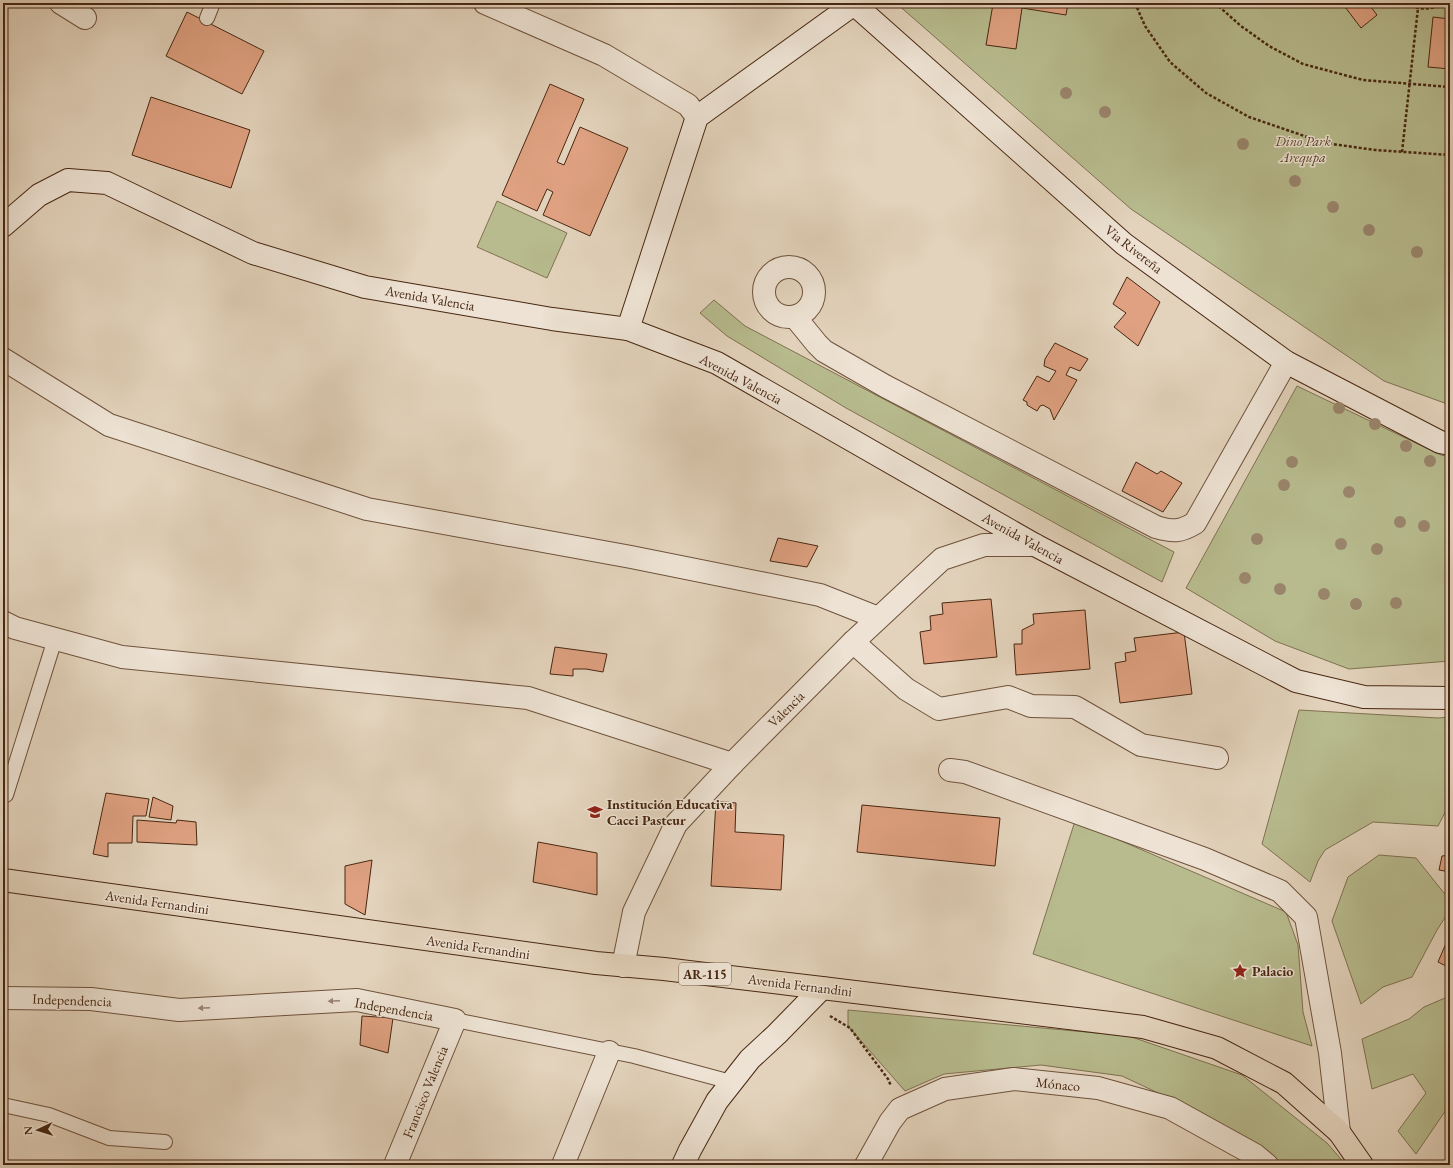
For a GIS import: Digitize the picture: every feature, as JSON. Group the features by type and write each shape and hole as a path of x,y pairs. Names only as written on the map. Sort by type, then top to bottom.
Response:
{"main road":[{"name":"Avenida Fernandini","path":"3,880 623,966 814,995 1143,1027 1217,1048 1284,1083 1339,1132 1362,1165"}],"street":[{"path":"61,3 85,18"},
{"path":"486,3 604,55 688,105 698,117"},
{"path":"628,329 698,117 853,3"},
{"name":"Via Rivereña","path":"853,3 1124,244 1286,362 1440,442 1450,444"},
{"name":"Avenida Valencia","path":"3,226 39,195 68,180 107,183 253,254 364,287 552,319 628,329 717,363 1035,545 1296,681 1364,697 1450,698"},
{"path":"795,317 824,351 885,386 1156,527 1171,531 1185,529 1195,523 1286,362"},
{"path":"3,360 108,425 367,509 623,555 820,595 878,618"},
{"name":"Valencia","path":"623,966 634,912 676,824 732,764 853,642 942,559 984,545 1035,545"},
{"path":"3,622 15,628 122,657 528,698 732,764"},
{"path":"853,642 906,689 939,709 1008,697 1031,706 1075,707 1141,745 1217,758"},
{"path":"950,770 965,772 1206,859 1280,891 1306,917 1330,1054 1339,1132"},
{"path":"683,1165 717,1101 731,1082 750,1058 777,1034 814,995"},
{"name":"Independencia","path":"3,998 92,998 179,1010 357,1000 455,1020"},
{"name":"Francisco Valencia","path":"395,1165 455,1020"},
{"path":"563,1165 609,1052"},
{"name":"Mónaco","path":"866,1165 890,1122 900,1109 945,1089 1014,1079 1098,1088 1170,1108 1255,1155 1268,1165"}],"lane":[{"path":"207,18 213,3"},
{"path":"6,795 55,639"},
{"name":"Independencia","path":"455,1020 634,1056 731,1082"},
{"path":"3,1105 49,1115 109,1138 165,1142"}],"path":[{"path":"1135,3 1146,26 1170,62 1206,93 1249,117 1325,144 1402,152 1450,155"},
{"path":"1215,3 1241,26 1269,46 1303,64 1363,80 1450,87"},
{"path":"1407,3 1418,8 1428,8 1442,3"},
{"path":"1402,152 1418,8"},
{"path":"814,995 850,1028 888,1079 900,1109"}],"green space":[{"name":"Dino Park Arequpa","path":"896,3 1450,3 1450,405 1384,381 1131,209"},
{"path":"497,201 567,233 547,278 477,247"},
{"path":"714,300 745,326 1174,552 1162,582 846,408 727,336 700,313"},
{"path":"1297,386 1441,455 1450,457 1450,661 1349,669 1275,641 1186,588"},
{"path":"1299,710 1438,718 1450,717 1450,803 1438,826 1373,822 1325,850 1318,861 1310,882 1262,844"},
{"path":"1075,821 1286,912 1298,945 1303,1012 1312,1046 1033,954"},
{"path":"1379,855 1416,858 1444,893 1450,897 1450,910 1437,930 1412,977 1383,987 1361,1004 1332,921 1348,877"},
{"path":"1445,998 1450,1000 1450,1111 1446,1110 1416,1154 1398,1131 1426,1093 1413,1074 1372,1089 1362,1039 1409,1019 1424,1007"},
{"path":"848,1010 1129,1036 1242,1075 1327,1143 1346,1165 1283,1165 1207,1116 1122,1076 1041,1065 944,1074 905,1091 848,1026"}],"building":[{"path":"984,3 1068,3 1066,15 1022,8 1016,49 986,45 993,4"},
{"path":"1342,3 1368,3 1377,15 1361,28"},
{"path":"187,12 264,51 242,94 166,56"},
{"path":"1433,17 1450,19 1450,69 1428,67"},
{"path":"550,84 584,99 557,162 564,165 580,127 628,148 590,236 543,215 553,192 547,189 537,211 502,195"},
{"path":"151,97 250,130 231,188 132,155"},
{"path":"1127,277 1160,302 1138,346 1114,327 1126,313 1113,304"},
{"path":"1055,343 1088,359 1080,371 1070,367 1066,375 1077,380 1054,420 1050,409 1043,405 1040,406 1037,411 1027,405 1027,402 1023,400 1037,376 1049,382 1056,371 1044,366 1045,359"},
{"path":"1136,462 1157,474 1161,471 1182,483 1163,512 1122,491"},
{"path":"778,538 818,546 807,567 770,561"},
{"path":"991,599 997,657 924,664 920,632 931,630 930,616 943,614 942,603"},
{"path":"1085,610 1090,669 1016,675 1014,644 1022,644 1022,630 1034,624 1033,614"},
{"path":"1184,632 1192,694 1120,703 1115,663 1126,661 1125,653 1136,651 1134,638"},
{"path":"555,647 607,654 603,672 586,669 573,669 573,676 550,674"},
{"path":"106,793 149,799 146,816 133,816 132,843 108,843 108,857 93,854"},
{"path":"153,797 173,806 171,820 149,817"},
{"path":"716,801 736,803 735,832 784,835 781,890 711,886"},
{"path":"862,805 1000,818 995,866 857,852"},
{"path":"137,820 176,823 177,820 196,822 197,845 137,842"},
{"path":"538,842 597,853 597,895 533,882"},
{"path":"1450,855 1450,872 1439,870 1442,856"},
{"path":"372,860 365,915 345,904 345,866"},
{"path":"1450,934 1450,968 1438,962"},
{"path":"362,1016 393,1018 388,1053 360,1045"}],"place":[{"name":"Institución Educativa Cacei Pasteur","path":"595,812"},
{"name":"Palacio","path":"1240,971"}]}
